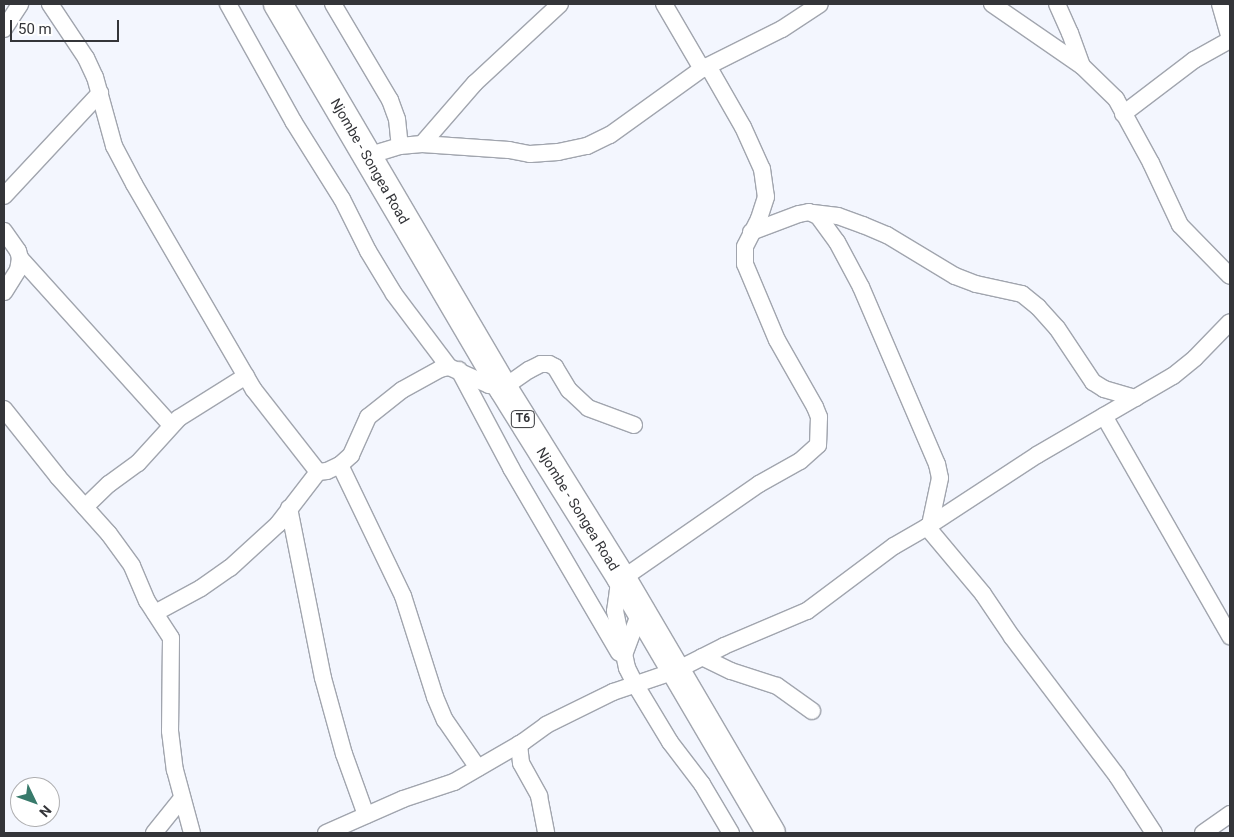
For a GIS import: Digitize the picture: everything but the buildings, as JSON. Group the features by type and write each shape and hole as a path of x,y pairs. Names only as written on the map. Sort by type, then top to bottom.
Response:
{"highway":[{"name":"Njombe - Songea Road","path":"278,4 503,388 622,579 771,833"}],"street":[{"path":"4,29 20,4"},
{"path":"50,4 86,58 100,93 114,146 134,184 254,390 318,472"},
{"path":"228,4 293,120 342,199 368,251 394,294 454,368 626,662 635,684 670,742 702,784 731,833"},
{"path":"333,4 390,100 397,118 400,146"},
{"path":"422,144 474,83 560,4"},
{"path":"626,662 615,611 618,590 622,579 759,484 800,461 818,445 819,417 816,407 777,340 744,264 744,247 759,219 766,197 762,169 743,127 664,4"},
{"path":"367,156 400,146 422,144 509,150 530,154 558,152 587,146 610,135 705,68 782,29 820,4"},
{"path":"992,4 1082,66 1116,99 1151,164 1180,225 1230,276"},
{"path":"1057,4 1070,32 1082,66"},
{"path":"1123,114 1194,60 1230,40 1220,4"},
{"path":"4,196 100,93"},
{"path":"751,232 809,212 838,216 887,235 955,276 976,284 1022,294 1038,307 1057,328 1093,382 1104,390 1136,398"},
{"path":"809,212 818,216 824,222 838,242 861,287 933,453 940,478 929,526"},
{"path":"4,231 18,251 20,258 18,270 4,292"},
{"path":"20,258 171,425"},
{"path":"326,833 403,799 454,782 519,744 546,725 613,692 675,671 807,611 878,557 1036,456 1173,376 1195,358 1230,322"},
{"path":"154,613 201,588 230,568 278,524 318,472 327,471 340,465 351,455 368,417 402,390 440,368 454,368 483,383 503,388 529,370 541,364 549,364 561,375 569,390 588,408 634,425"},
{"path":"85,507 109,484 138,463 171,425 246,376"},
{"path":"4,409 109,534 132,566 154,613 171,638 170,731 182,798 192,833"},
{"path":"1104,416 1230,636"},
{"path":"340,465 403,596 434,697 445,720 478,768"},
{"path":"289,508 323,678 344,754 366,816"},
{"path":"929,526 983,594 1012,638 1117,776 1154,833"},
{"path":"626,662 640,612"},
{"path":"702,658 731,672 777,686 812,711"},
{"path":"519,744 521,763 539,796 546,833"},
{"path":"154,833 182,798"},
{"path":"1202,833 1230,814"}]}
